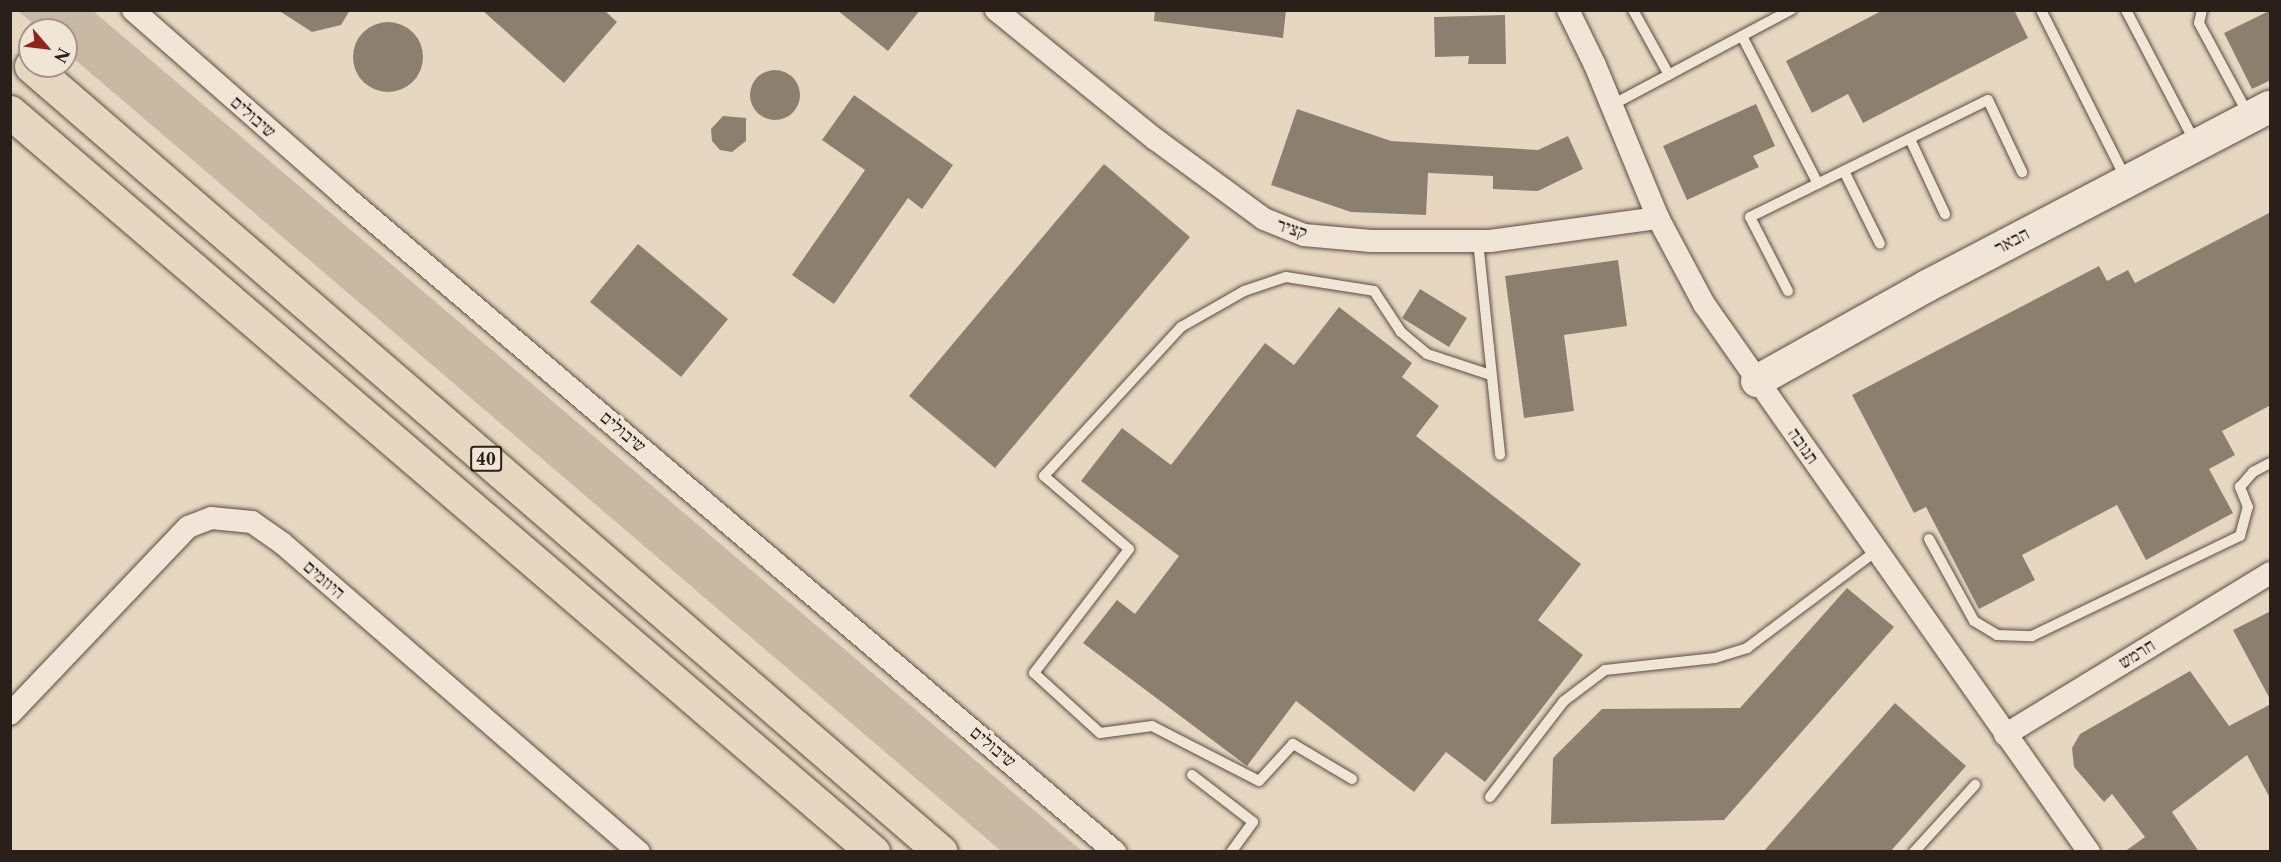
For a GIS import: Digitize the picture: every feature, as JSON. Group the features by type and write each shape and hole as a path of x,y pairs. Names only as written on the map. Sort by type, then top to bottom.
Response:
{"highway":[{"name":"40","path":"44,78 940,852"},
{"name":"40","path":"10,112 873,852"}],"street":[{"name":"שיבולים","path":"133,10 341,193 1115,852"},
{"name":"קציר","path":"996,10 1155,139 1264,219 1304,236 1371,241 1478,241 1658,218"},
{"name":"תנובה","path":"1568,10 1612,105 1658,218 1704,304 2089,852"},
{"name":"הבאר","path":"1757,381 1927,286 2260,112"},
{"name":"היוזמים","path":"10,714 189,527 211,518 252,522 282,543 639,852"},
{"name":"חרמש","path":"2005,735 2271,573"}],"lane":[{"path":"1633,10 1669,75"},
{"path":"1612,105 1791,10"},
{"path":"2041,10 2127,180"},
{"path":"2126,10 2196,144"},
{"path":"2202,10 2199,23 2260,112"},
{"path":"1743,36 1818,184"},
{"path":"1788,291 1750,217 1988,100 2022,171"},
{"path":"1910,139 1945,214"},
{"path":"1844,171 1880,244"},
{"path":"1478,241 1500,455"},
{"path":"1352,779 1293,744 1259,781 1152,726 1100,733 1034,673 1129,549 1044,476 1181,327 1244,291 1286,278 1374,291 1401,332 1426,354 1491,375"},
{"path":"1929,539 1974,621 1997,635 2032,636 2240,536 2248,507 2240,487 2253,472 2271,463"},
{"path":"1490,797 1564,701 1605,670 1715,658 1747,648 1876,551"},
{"path":"1192,776 1253,822 1230,852"},
{"path":"1914,852 1975,785"}],"shaded area":[{"path":"18,11 93,11 1082,851 1001,851 78,62 78,18 26,18"}],"building":[{"path":"278,10 350,10 341,25 312,32"},
{"path":"482,10 604,10 617,22 564,83"},
{"path":"837,10 920,10 888,51"},
{"path":"1155,10 1286,10 1283,38 1154,21"},
{"path":"1883,10 2014,10 2028,38 1863,123 1848,94 1812,113 1786,61"},
{"path":"2271,10 2271,80 2252,89 2224,33"},
{"path":"1505,15 1506,64 1468,64 1469,56 1435,57 1434,17"},
{"path":"381,22 395,22 408,28 417,37 423,50 421,70 413,82 395,92 381,92 368,86 359,77 353,64 353,50 359,37 368,28"},
{"path":"770,70 780,70 793,77 800,90 800,100 793,113 780,120 770,120 761,116 754,109 750,100 750,90 754,81 761,74"},
{"path":"854,95 953,165 922,209 908,198 834,304 792,275 865,170 822,140"},
{"path":"1756,104 1775,146 1753,156 1759,167 1687,200 1663,146"},
{"path":"1297,109 1391,141 1538,150 1568,136 1583,169 1538,191 1493,189 1493,176 1428,173 1426,215 1351,212 1271,185"},
{"path":"723,116 746,118 746,141 732,152 720,150 712,141 711,129"},
{"path":"1104,164 1190,237 995,468 909,396"},
{"path":"2271,212 2271,405 2222,431 2235,455 2209,469 2233,513 2146,560 2117,505 2022,555 2035,580 1979,609 1926,507 1914,513 1852,395 2099,266 2107,281 2128,270 2135,283"},
{"path":"638,244 728,319 681,377 590,302"},
{"path":"1618,260 1627,326 1564,335 1574,411 1524,418 1505,276"},
{"path":"1420,289 1467,318 1449,347 1402,318"},
{"path":"1339,307 1412,363 1402,377 1439,406 1416,436 1581,564 1538,620 1583,655 1485,782 1446,752 1414,792 1296,701 1247,766 1083,643 1117,600 1135,614 1179,556 1081,481 1122,428 1171,465 1265,343 1294,365"},
{"path":"1847,588 1894,627 1724,820 1551,824 1553,758 1602,709 1740,708"},
{"path":"2271,611 2271,701 2233,630"},
{"path":"2190,671 2229,726 2271,704 2271,800 2247,755 2172,812 2199,852 2124,852 2145,837 2112,794 2104,802 2074,767 2072,748 2080,734"},
{"path":"1895,703 1966,766 1890,852 1763,852"}]}
